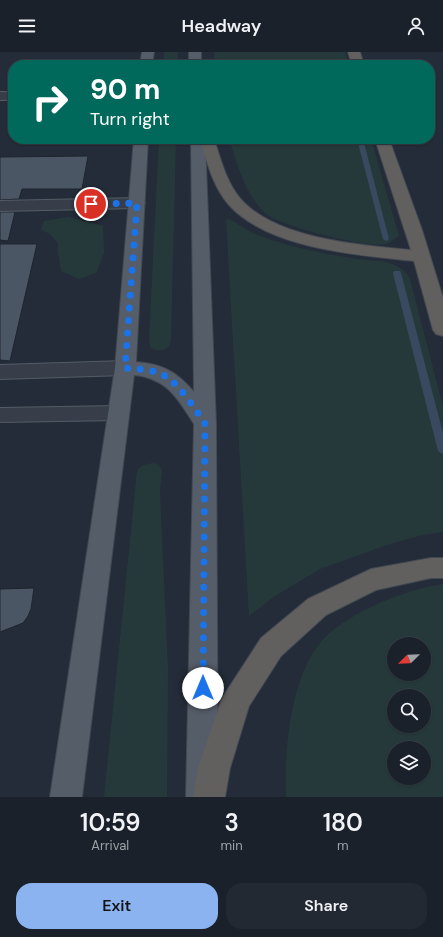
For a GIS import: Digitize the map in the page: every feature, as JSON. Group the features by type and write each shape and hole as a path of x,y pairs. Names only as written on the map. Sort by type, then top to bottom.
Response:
{"highway":[{"path":"209,144 218,174 235,202 250,215 269,227 326,244 378,252 421,256"},
{"path":"384,144 421,256 443,330"},
{"path":"209,797 214,768 236,701 271,647 317,606 371,580 431,568 443,568"}],"main road":[{"path":"66,797 125,368 141,144"},
{"path":"198,144 205,424 202,797"},
{"path":"125,368 144,370 165,376 186,397 205,424"}],"street":[{"path":"0,206 137,203"},
{"path":"0,372 125,368"},
{"path":"0,415 118,413"}],"shaded area":[{"path":"164,52 178,52 177,60 163,60"},
{"path":"214,52 345,52 347,60 215,60"},
{"path":"159,144 176,144 171,341 167,348 155,350 150,347 149,340"},
{"path":"231,144 372,144 399,236 386,244 361,243 323,235 287,224 265,213 258,205 247,188"},
{"path":"68,217 103,226 104,253 96,273 79,279 61,271 58,243 51,235 41,229 44,221"},
{"path":"229,219 253,233 287,245 350,258 382,261 402,269 410,279 443,407 443,532 422,535 387,545 320,569 275,596 249,616 226,220"},
{"path":"154,463 162,470 160,491 168,668 167,797 104,797 137,471 142,466"},
{"path":"443,584 443,797 286,797 286,760 295,699 300,680 317,647 327,635 357,614 374,605 411,591"}],"building":[{"path":"88,156 82,189 22,189 19,199 0,200 0,157"},
{"path":"0,212 15,212 8,241 0,240"},
{"path":"0,244 37,244 10,361 0,360"},
{"path":"34,588 31,609 23,623 0,632 0,589"}],"waterway":[{"path":"361,144 386,239"},
{"path":"397,273 443,451"}],"route":[{"path":"91,204 137,203 125,368 144,370 165,376 186,397 205,424 203,688"}]}
